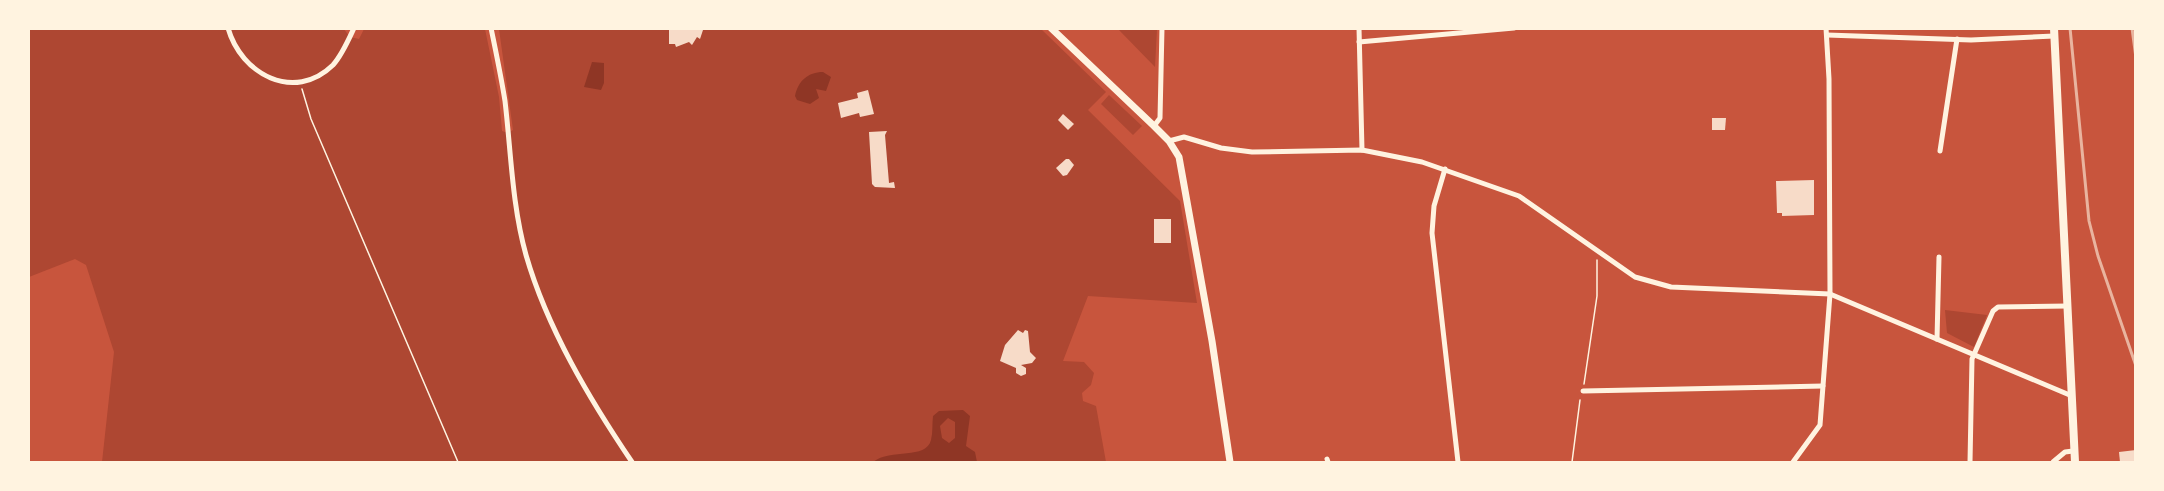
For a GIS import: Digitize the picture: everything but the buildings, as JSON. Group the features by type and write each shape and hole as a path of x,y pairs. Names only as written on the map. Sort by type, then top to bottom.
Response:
{"main road":[{"path":"1051,28 1169,141 1181,164 1230,462"},
{"path":"2054,32 2074,462"}],"street":[{"path":"228,28 234,46 250,67 279,82 301,83 314,78 332,65 354,28"},
{"path":"491,28 504,99 517,216 526,255 540,296 579,375 632,462"},
{"path":"1154,126 1160,118 1162,28"},
{"path":"1359,28 1362,150"},
{"path":"1359,42 1514,28"},
{"path":"1793,462 1820,425 1823,386 1830,294 1826,32 1957,39 2054,32"},
{"path":"1940,151 1957,39"},
{"path":"1169,141 1184,137 1221,148 1252,152 1362,150 1399,156 1500,187 1529,201 1626,271 1647,283 1671,287 1830,294 2072,396"},
{"path":"1445,169 1434,206 1432,233 1458,462"},
{"path":"1937,339 1940,257"},
{"path":"1970,462 1973,355 1995,308 2068,306"},
{"path":"1583,391 1823,386"},
{"path":"2053,462 2065,453 2073,451"}],"path":[{"path":"301,83 311,119 458,462"},
{"path":"1572,462 1597,296 1596,264"}],"shaded area":[{"path":"343,28 350,37 359,39 364,29 485,29 499,97 502,131 508,133 513,130 499,29 1040,28 1106,92 1088,110 1180,201 1197,303 1088,296 1063,361 1084,362 1094,373 1091,385 1082,393 1083,401 1096,406 1106,462 102,462 114,352 86,265 75,259 29,277 29,29"},
{"path":"1118,29 1157,29 1155,67"},
{"path":"592,62 604,63 604,83 601,90 584,87"},
{"path":"823,72 831,77 826,91 816,89 819,98 810,104 797,100 796,91 801,82 808,76"},
{"path":"1109,95 1142,126 1133,135 1101,104"},
{"path":"1945,310 1987,315 1974,347 1947,333"},
{"path":"963,410 970,416 966,446 975,452 977,462 873,462 889,455 915,452 928,446 932,437 933,416 939,411","holes":["948,418 955,422 955,438 949,443 942,438 940,426"]}],"railway":[{"path":"2070,28 2089,221 2098,256 2136,366"},
{"path":"2132,28 2136,58"}]}
